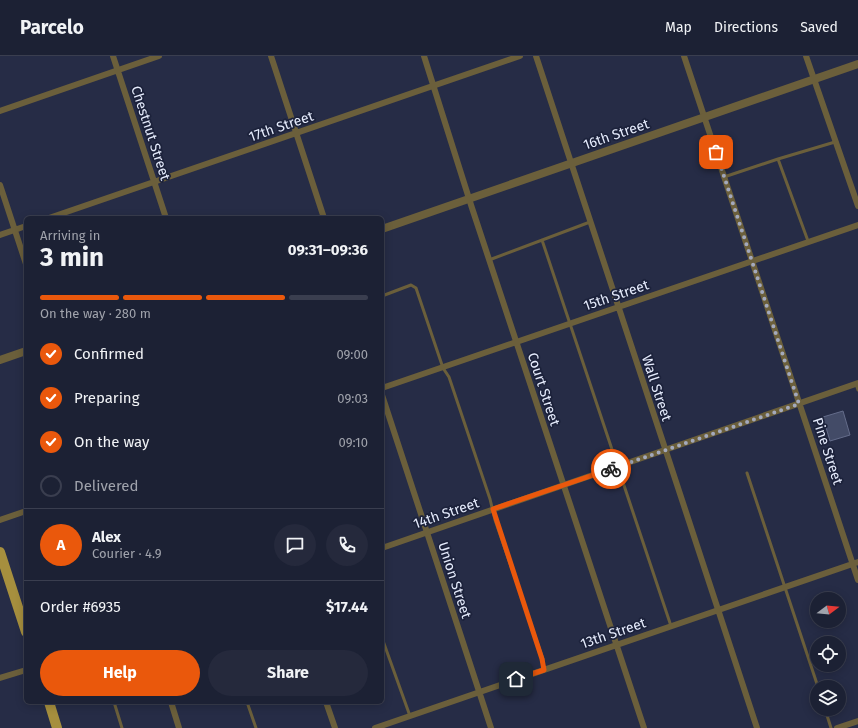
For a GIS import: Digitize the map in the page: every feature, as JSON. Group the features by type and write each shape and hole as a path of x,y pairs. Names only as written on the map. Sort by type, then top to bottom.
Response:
{"main road":[{"path":"0,552 24,626"},
{"path":"50,704 58,728"}],"street":[{"name":"Chestnut Street","path":"113,56 165,216"},
{"path":"0,111 159,56"},
{"path":"271,56 323,216"},
{"name":"Court Street","path":"424,56 469,199 644,728"},
{"name":"17th Street","path":"55,216 520,56"},
{"name":"Wall Street","path":"536,56 757,728"},
{"name":"Pine Street","path":"684,56 799,404 855,563 858,580"},
{"path":"806,56 858,206"},
{"name":"16th Street","path":"384,227 705,118 858,64"},
{"path":"0,185 24,258"},
{"name":"15th Street","path":"384,387 858,225"},
{"path":"0,235 24,227"},
{"path":"0,359 24,353"},
{"name":"14th Street","path":"384,547 799,404 857,386"},
{"name":"Union Street","path":"384,400 491,728"},
{"path":"0,520 24,512"},
{"name":"13th Street","path":"376,728 855,563"},
{"path":"0,678 24,671"},
{"path":"172,704 180,728"},
{"path":"327,704 335,728"},
{"path":"837,728 858,721"}],"lane":[{"path":"724,177 835,142"},
{"path":"778,159 808,243"},
{"path":"489,260 590,222"},
{"path":"542,240 671,626"},
{"path":"384,295 412,285 416,288 443,368 449,377 490,499 542,659 544,670"},
{"path":"747,473 816,680"},
{"path":"384,644 410,716"},
{"path":"115,704 122,728"},
{"path":"248,704 256,728"},
{"path":"827,716 831,728"}],"building":[{"path":"843,411 850,435 830,441 823,417"}],"way so far":[{"path":"611,469 799,404 716,152"}],"route":[{"path":"516,679 544,670 542,659 495,520 493,509 611,469"}]}
